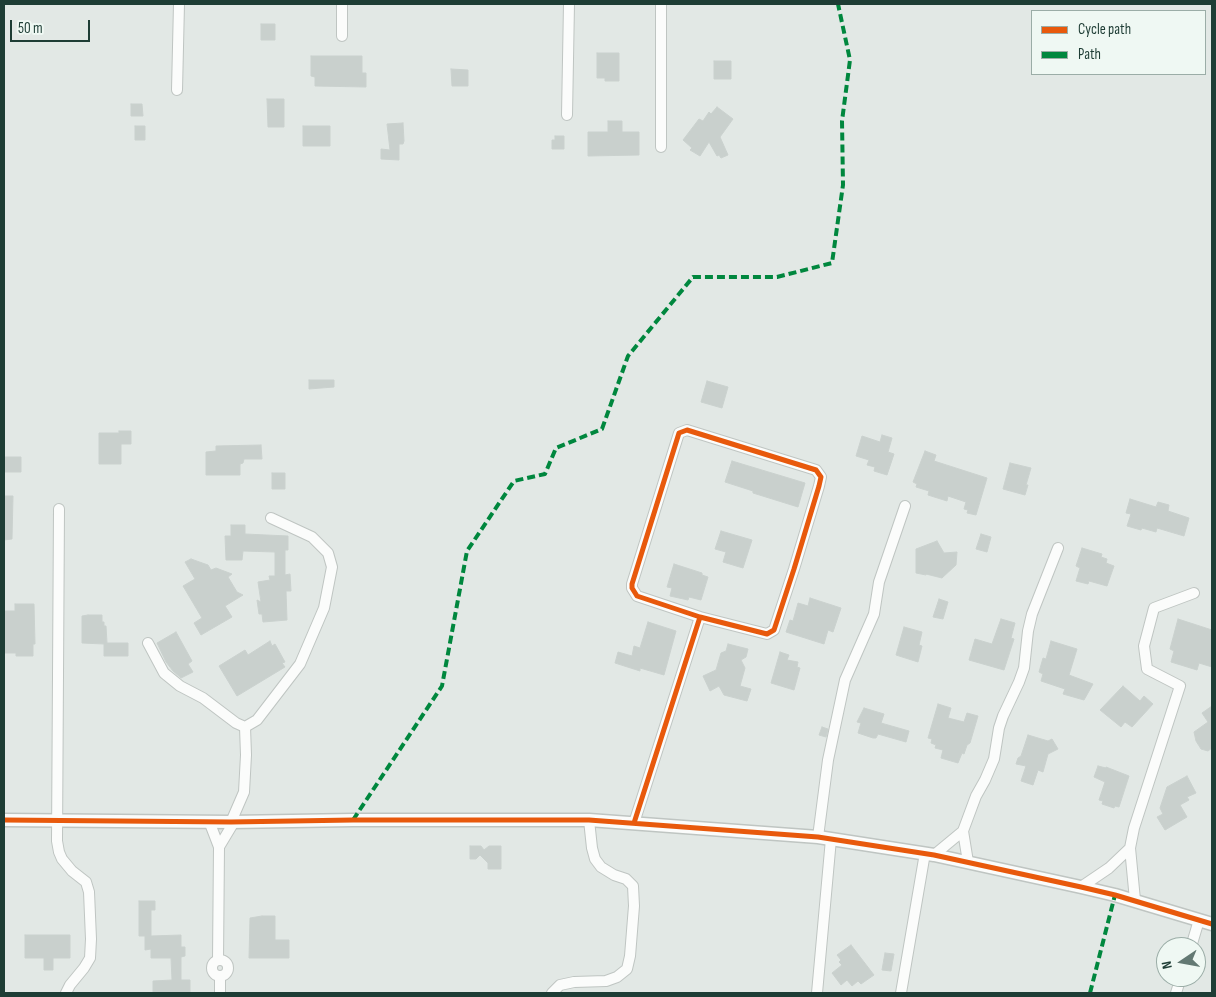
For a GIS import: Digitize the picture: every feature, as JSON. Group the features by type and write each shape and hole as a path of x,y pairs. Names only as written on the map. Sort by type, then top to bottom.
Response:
{"street":[{"path":"178,90 179,4"},
{"path":"342,4 342,36"},
{"path":"567,115 569,4"},
{"path":"661,4 661,147"},
{"path":"687,430 816,470 821,477 774,630 767,634 700,617 637,596 632,588 679,433 687,430"},
{"path":"818,837 828,760 840,712 845,680 874,614 879,582 905,506"},
{"path":"60,509 59,852 72,871 86,882 89,892 91,939 90,958 66,993"},
{"path":"245,727 257,720 300,664 324,608 332,567 328,553 312,537 271,518"},
{"path":"968,862 963,831 976,796 994,759 999,728 1024,668 1032,614 1058,548"},
{"path":"1135,900 1130,848 1134,828 1180,686 1147,669 1144,646 1154,608 1194,593"},
{"path":"634,823 700,617"},
{"path":"148,643 164,673 180,686 203,698 236,723 245,727"},
{"path":"219,847 244,792 245,727"},
{"path":"4,820 209,822 589,820 818,837 930,854 968,862 1135,900 1212,924"},
{"path":"552,993 560,986 574,982 606,981 617,977 627,969 630,956 634,906 633,886 626,879 614,875 601,867 595,859 589,820"},
{"path":"209,822 219,847 218,960 213,964 212,968 214,974 220,976 220,993"},
{"path":"901,993 930,854 963,831"},
{"path":"817,993 831,839"},
{"path":"1081,887 1109,868 1130,848"},
{"path":"1194,937 1199,920"}],"building":[{"path":"261,24 275,24 275,40 261,40"},
{"path":"597,53 619,53 619,81 605,81 605,78 597,78"},
{"path":"311,56 362,56 362,73 366,73 366,87 315,86 315,77 311,76"},
{"path":"714,61 731,61 731,79 714,79"},
{"path":"451,69 468,70 468,86 452,86"},
{"path":"267,99 284,99 284,127 268,127"},
{"path":"131,104 142,104 143,116 131,116"},
{"path":"717,107 733,119 720,137 728,155 721,158 719,155 717,156 709,142 700,156 690,150 692,148 683,140 699,119 703,121 709,112 711,114"},
{"path":"608,121 622,121 622,132 639,132 639,155 588,156 588,132 608,132"},
{"path":"403,123 404,141 403,144 399,144 399,160 381,159 381,149 390,150 387,124"},
{"path":"135,126 145,126 145,140 135,140"},
{"path":"303,126 330,126 330,146 303,146"},
{"path":"555,136 564,136 564,149 552,149 552,140 555,140"},
{"path":"309,380 334,380 334,387 309,389"},
{"path":"707,381 728,387 722,408 701,402"},
{"path":"119,431 131,431 131,444 121,444 121,464 99,464 99,433 119,433"},
{"path":"882,435 892,438 888,452 894,454 887,475 874,471 875,467 867,465 869,460 856,456 862,436 880,442"},
{"path":"261,445 262,459 244,459 243,463 240,464 240,475 206,475 206,452 216,451 216,446"},
{"path":"925,451 936,455 934,461 987,478 976,515 967,513 968,510 964,509 966,502 948,496 947,501 928,495 929,491 916,487 917,484 913,482"},
{"path":"4,457 21,457 21,472 4,472"},
{"path":"732,461 805,483 798,507 725,482"},
{"path":"1010,463 1031,468 1025,495 1003,489"},
{"path":"272,473 285,473 285,489 272,489"},
{"path":"4,496 13,496 12,539 4,540"},
{"path":"1130,499 1156,507 1158,502 1169,505 1168,511 1189,518 1184,536 1157,528 1156,532 1127,526 1131,514 1126,513"},
{"path":"231,525 245,525 245,534 288,536 288,550 285,550 285,575 290,574 291,591 286,591 287,620 263,622 262,614 259,614 257,600 261,602 258,582 270,580 269,576 275,576 275,552 243,551 242,560 226,560 225,536 231,536"},
{"path":"721,531 752,540 743,568 723,562 726,552 715,549"},
{"path":"981,534 991,537 987,552 976,549"},
{"path":"937,541 944,553 957,552 956,565 942,578 916,573 916,549"},
{"path":"1082,548 1102,554 1101,557 1107,559 1106,563 1114,566 1107,586 1089,581 1088,584 1076,581 1080,568 1076,566"},
{"path":"191,559 208,565 211,570 216,568 232,574 228,577 237,592 243,595 225,606 232,617 201,635 194,623 202,618 183,586 195,579 185,562"},
{"path":"674,564 702,573 702,575 708,577 701,600 689,597 688,600 670,596 672,588 667,587"},
{"path":"810,598 841,608 833,632 828,630 824,644 786,632 790,620 793,621 798,603 808,606"},
{"path":"939,599 948,602 943,619 933,617"},
{"path":"15,604 34,604 35,644 33,644 33,656 16,656 16,653 4,653 4,611 15,611"},
{"path":"102,615 102,622 106,626 107,643 128,643 128,656 104,656 104,644 82,643 82,616"},
{"path":"1001,619 1015,623 1011,638 1014,639 1004,670 969,660 975,639 992,644"},
{"path":"1178,619 1212,630 1212,667 1199,663 1197,670 1171,662 1174,651 1170,649"},
{"path":"648,622 676,631 664,675 640,668 640,671 615,663 618,652 632,656 634,646 640,648"},
{"path":"904,627 922,632 919,645 922,646 918,662 896,655"},
{"path":"176,632 192,661 188,664 193,672 181,678 166,662 157,643"},
{"path":"270,641 272,646 275,644 285,662 282,663 285,667 237,696 219,666 245,650 248,655"},
{"path":"1051,641 1077,649 1069,675 1093,684 1084,700 1063,694 1065,689 1041,681 1043,674 1039,672 1043,658 1046,659"},
{"path":"728,644 748,649 746,657 741,660 745,668 740,686 751,689 747,701 724,695 719,686 710,691 703,676 716,670 721,653 726,651"},
{"path":"780,652 789,655 787,660 798,662 797,667 800,668 794,690 771,683"},
{"path":"1123,686 1140,701 1144,696 1153,704 1132,727 1125,722 1121,727 1100,710"},
{"path":"938,704 951,708 948,718 964,722 967,713 978,716 970,743 967,745 964,754 962,753 958,763 941,758 943,750 935,748 936,745 931,743 932,739 928,738"},
{"path":"1212,706 1212,748 1208,751 1201,749 1196,741 1194,732 1208,722 1202,713"},
{"path":"864,708 884,714 881,723 909,731 906,742 878,734 876,738 873,738 858,733 861,723 857,722"},
{"path":"822,727 828,729 826,737 819,735"},
{"path":"1028,735 1048,741 1052,739 1058,749 1048,754 1043,772 1038,770 1033,785 1021,781 1026,766 1016,764 1021,756"},
{"path":"1098,766 1106,767 1129,776 1119,807 1115,806 1114,808 1102,804 1103,801 1099,800 1105,782 1094,777"},
{"path":"1187,776 1196,793 1187,797 1189,800 1180,805 1187,817 1165,830 1157,817 1163,814 1160,808 1167,787"},
{"path":"470,846 481,846 484,850 489,846 501,846 501,869 488,869 488,863 480,855 476,859 470,859"},
{"path":"139,901 155,901 155,910 151,910 151,936 181,935 181,947 185,947 185,956 181,957 181,980 190,980 190,993 153,993 153,981 172,980 171,958 151,958 151,949 145,950 145,936 139,936"},
{"path":"275,916 275,940 289,940 289,958 249,958 250,918"},
{"path":"25,935 70,935 70,958 53,958 53,970 44,970 44,958 25,958"},
{"path":"851,945 874,975 861,984 858,981 852,986 847,980 841,985 832,973 842,965 837,955"},
{"path":"885,953 894,954 891,971 882,970"}],"marked path":[{"path":"353,820 442,686 467,551 514,481 545,474 556,448 602,429 628,356 693,277 777,277 832,263 843,185 842,121 850,60 838,4"},
{"path":"1090,993 1115,895"}],"cycle path":[{"path":"634,823 700,617 637,596 632,588 679,433 687,430 816,470 821,477 774,630 767,634 700,617"},
{"path":"4,820 231,822 589,820 818,837 934,855 1081,887 1115,895 1212,924"}]}
